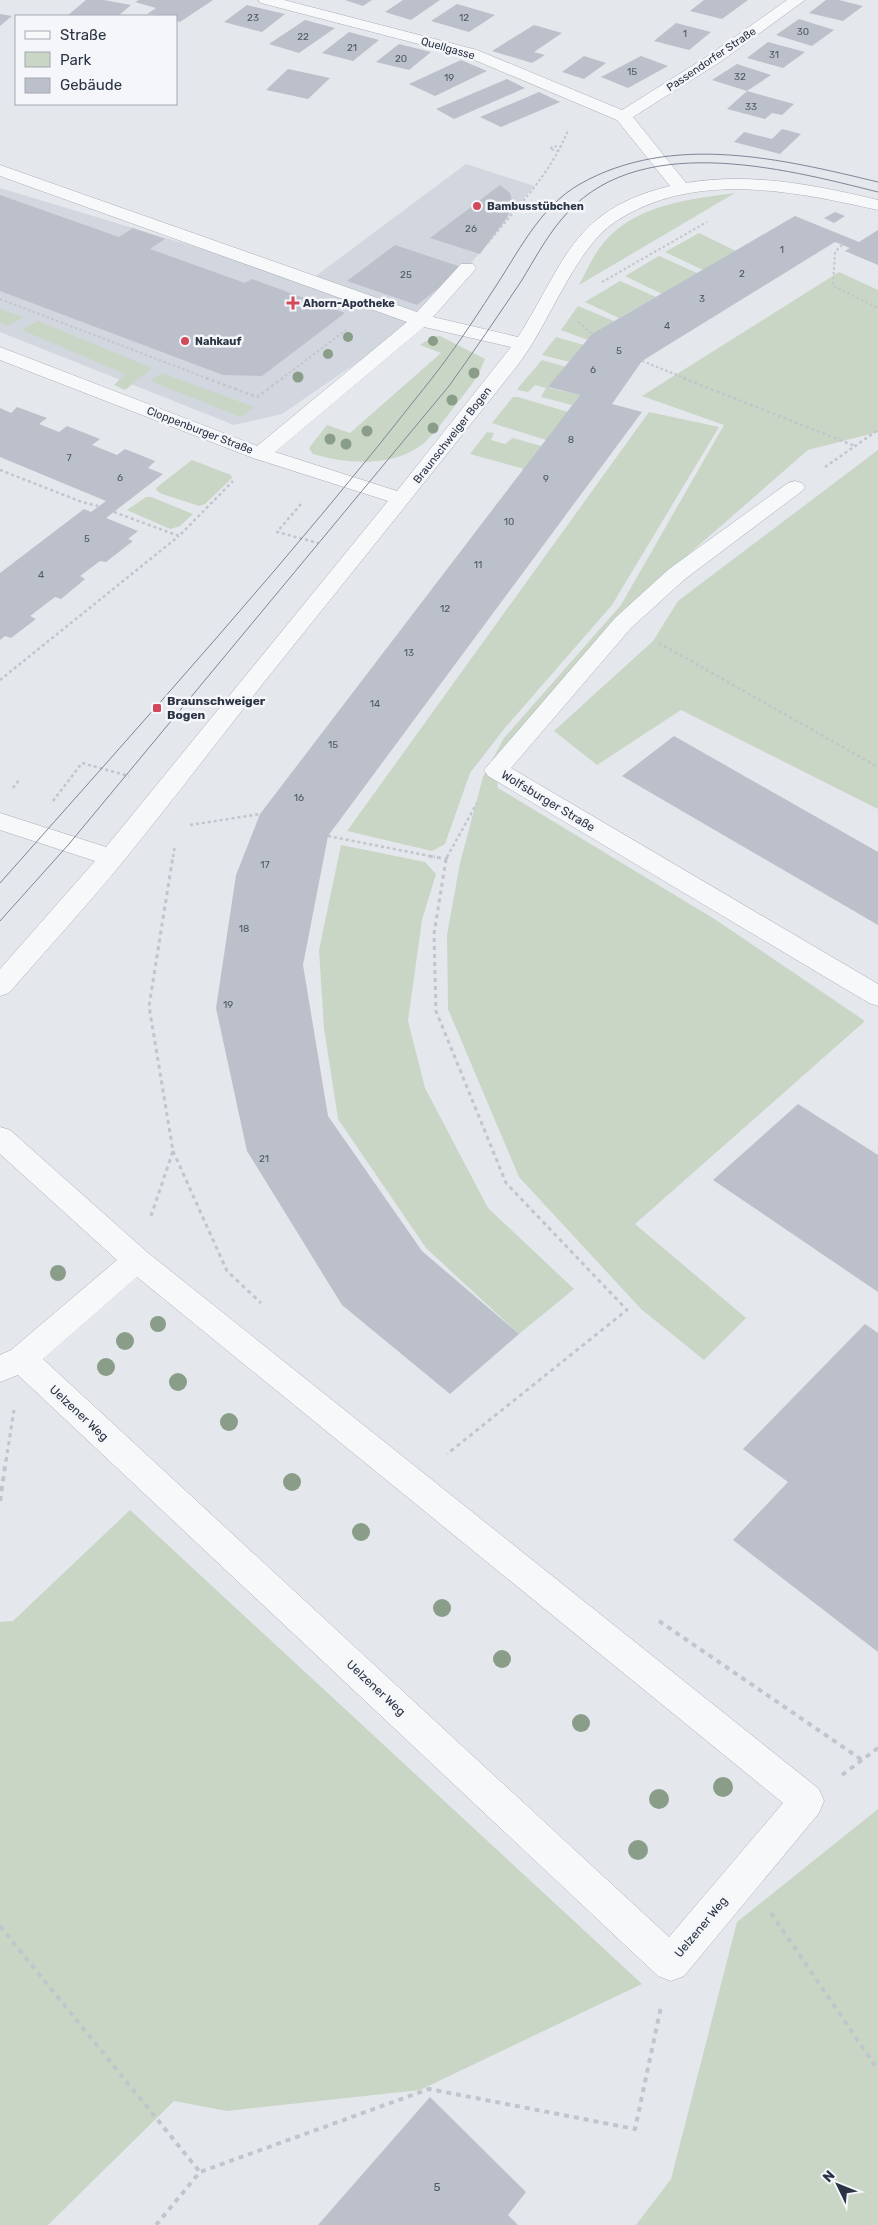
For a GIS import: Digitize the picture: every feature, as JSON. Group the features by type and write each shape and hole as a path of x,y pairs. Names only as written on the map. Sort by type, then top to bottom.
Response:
{"street":[{"name":"Quellgasse","path":"266,0 471,53 579,96 622,116"},
{"name":"Passendorfer Straße","path":"622,116 714,59 797,0"},
{"path":"622,116 682,189 723,184 774,184 803,188 878,205"},
{"path":"0,170 420,320 524,344"},
{"name":"Braunschweiger Bogen","path":"0,986 112,858 524,344 582,245 605,220 632,205 682,189"},
{"path":"260,454 420,320 467,268"},
{"name":"Cloppenburger Straße","path":"0,353 260,454 402,498"},
{"name":"Wolfsburger Straße","path":"795,487 677,574 623,623 496,770 878,996"},
{"path":"0,821 112,858"},
{"name":"Uelzener Weg","path":"0,1138 137,1260 807,1801 671,1963 11,1364"},
{"path":"11,1364 137,1260"}],"path":[{"path":"467,268 534,186 561,147 579,96"},
{"path":"558,151 550,148 561,147"},
{"path":"598,284 710,220"},
{"path":"842,246 836,252 833,286 878,308"},
{"path":"0,299 257,397 378,306"},
{"path":"642,361 855,446"},
{"path":"795,487 878,430"},
{"path":"0,680 179,536 260,454"},
{"path":"0,470 82,502 98,506"},
{"path":"326,476 277,532 356,554"},
{"path":"114,512 179,536"},
{"path":"623,623 878,766"},
{"path":"29,831 82,763 168,787"},
{"path":"441,1459 627,1310 506,1183 436,1012 434,934 446,859 496,770"},
{"path":"328,836 446,859"},
{"path":"176,837 149,1006 172,1151 227,1270 262,1304"},
{"path":"137,1260 172,1151"},
{"path":"0,1501 11,1364"},
{"path":"651,1616 862,1760"},
{"path":"745,1875 878,2070"},
{"path":"0,1926 200,2172"},
{"path":"156,2225 200,2172 429,2089 635,2129 671,1963"}],"shaded area":[{"path":"466,164 534,186 467,268 422,318 282,414 234,425 0,332 0,188 309,281"}],"green space":[{"path":"735,193 579,285 599,249 607,239 634,218 666,205"},
{"path":"699,233 736,251 703,270 665,252"},
{"path":"659,256 697,273 662,294 625,276"},
{"path":"839,272 878,290 878,432 808,450 628,607 496,770 498,788 716,920 865,1021 635,1224 746,1318 704,1360 641,1309 519,1177 448,1009 447,935 460,863 483,777 504,738 621,605 724,425 642,396"},
{"path":"620,281 656,297 619,318 585,302"},
{"path":"578,306 614,321 588,340 561,330"},
{"path":"0,309 23,317 8,326 0,323"},
{"path":"38,321 152,368 125,390 114,385 125,374 22,330"},
{"path":"440,336 485,359 468,390 424,443 399,457 370,462 340,460 313,454 309,448 327,425 350,433 441,353 420,345 432,337"},
{"path":"556,337 584,345 570,362 542,355"},
{"path":"542,360 566,367 549,388 580,395 572,405 541,397 546,388 535,385 528,392 518,390"},
{"path":"162,373 254,407 241,417 150,381"},
{"path":"513,397 568,412 546,440 492,423"},
{"path":"649,412 719,427 612,605 504,729 470,773 445,844 432,851 347,831"},
{"path":"487,432 494,433 491,440 505,444 513,438 541,446 524,469 470,454"},
{"path":"878,450 878,809 681,710 597,765 554,731 653,641 678,601"},
{"path":"192,460 231,475 232,478 205,504 199,506 157,491 156,488"},
{"path":"146,497 151,497 193,514 180,526 170,529 127,510"},
{"path":"341,845 425,862 436,874 422,920 408,1021 425,1088 488,1208 574,1289 519,1334 426,1248 338,1119 324,1028 319,950"},
{"path":"130,1510 642,1984 420,2090 227,2111 174,2101 48,2225 0,2225 0,1622 13,1621"},
{"path":"878,1809 878,2225 636,2225 671,2179 737,1922"}],"building":[{"path":"86,0 104,0 131,5 119,15 68,15"},
{"path":"139,0 213,0 180,22 178,22 178,15 147,14 156,8 135,2"},
{"path":"345,0 372,0 363,6"},
{"path":"403,0 440,0 411,20 385,12"},
{"path":"704,0 748,0 722,19 690,11"},
{"path":"826,0 839,0 863,6 843,21 809,13"},
{"path":"457,4 495,15 469,32 431,21"},
{"path":"247,5 285,14 262,32 224,22"},
{"path":"0,14 12,16 0,26"},
{"path":"799,19 834,30 812,46 776,35"},
{"path":"305,20 335,28 299,53 269,44"},
{"path":"676,23 711,32 689,50 654,41"},
{"path":"534,25 562,33 534,52 545,55 532,63 492,51"},
{"path":"349,32 379,40 353,61 322,53"},
{"path":"768,42 805,52 783,68 747,58"},
{"path":"399,44 431,52 409,70 376,62"},
{"path":"584,56 606,63 584,79 562,72"},
{"path":"641,56 668,66 628,88 601,77"},
{"path":"461,60 487,71 435,96 409,84"},
{"path":"737,64 771,75 747,91 712,80"},
{"path":"288,69 330,78 308,99 266,90"},
{"path":"507,79 525,88 454,119 436,109"},
{"path":"747,91 794,104 782,115 772,113 765,119 727,109"},
{"path":"539,92 560,102 501,127 480,117"},
{"path":"782,129 801,134 780,154 734,142 744,132 772,139"},
{"path":"500,185 510,193 513,204 506,219 480,254 430,238"},
{"path":"0,195 119,237 133,228 165,239 150,249 245,283 252,279 345,313 262,376 223,375 0,291"},
{"path":"835,212 845,216 834,223 824,218"},
{"path":"795,216 859,242 878,230 878,265 845,251 850,248 835,242 642,361 612,404 642,412 328,836 303,965 328,1116 422,1251 519,1334 450,1394 342,1305 247,1151 216,1008 236,875 260,814 580,395 548,387 592,334"},
{"path":"395,245 464,268 417,305 347,281"},
{"path":"17,407 47,418 39,424 59,432 67,426 100,439 92,445 117,455 125,449 155,461 148,468 163,474 106,518 138,531 128,539 133,541 106,562 100,561 80,576 85,579 61,599 55,597 30,616 36,619 11,638 5,636 0,640 0,573 84,509 91,512 106,501 0,457 0,408 11,413"},
{"path":"674,736 878,852 878,925 622,776"},
{"path":"798,1104 878,1155 878,1292 713,1180"},
{"path":"865,1324 878,1333 878,1652 733,1540 788,1482 743,1449"},
{"path":"430,2097 526,2192 508,2215 518,2225 318,2225"}],"tram line":[{"path":"0,883 218,636 378,447 454,349 530,233 552,205 565,194 580,184 615,168 652,159 689,154 728,155 766,159 804,165 878,182"},
{"path":"0,921 69,844 449,386 561,220 592,192 628,174 668,165 711,163 755,166 798,173 878,192"}],"place":[{"name":"Bambusstübchen","path":"477,206"},
{"name":"Ahorn-Apotheke","path":"293,303"},
{"name":"Nahkauf","path":"185,341"},
{"name":"Braunschweiger Bogen","path":"157,708"}]}
